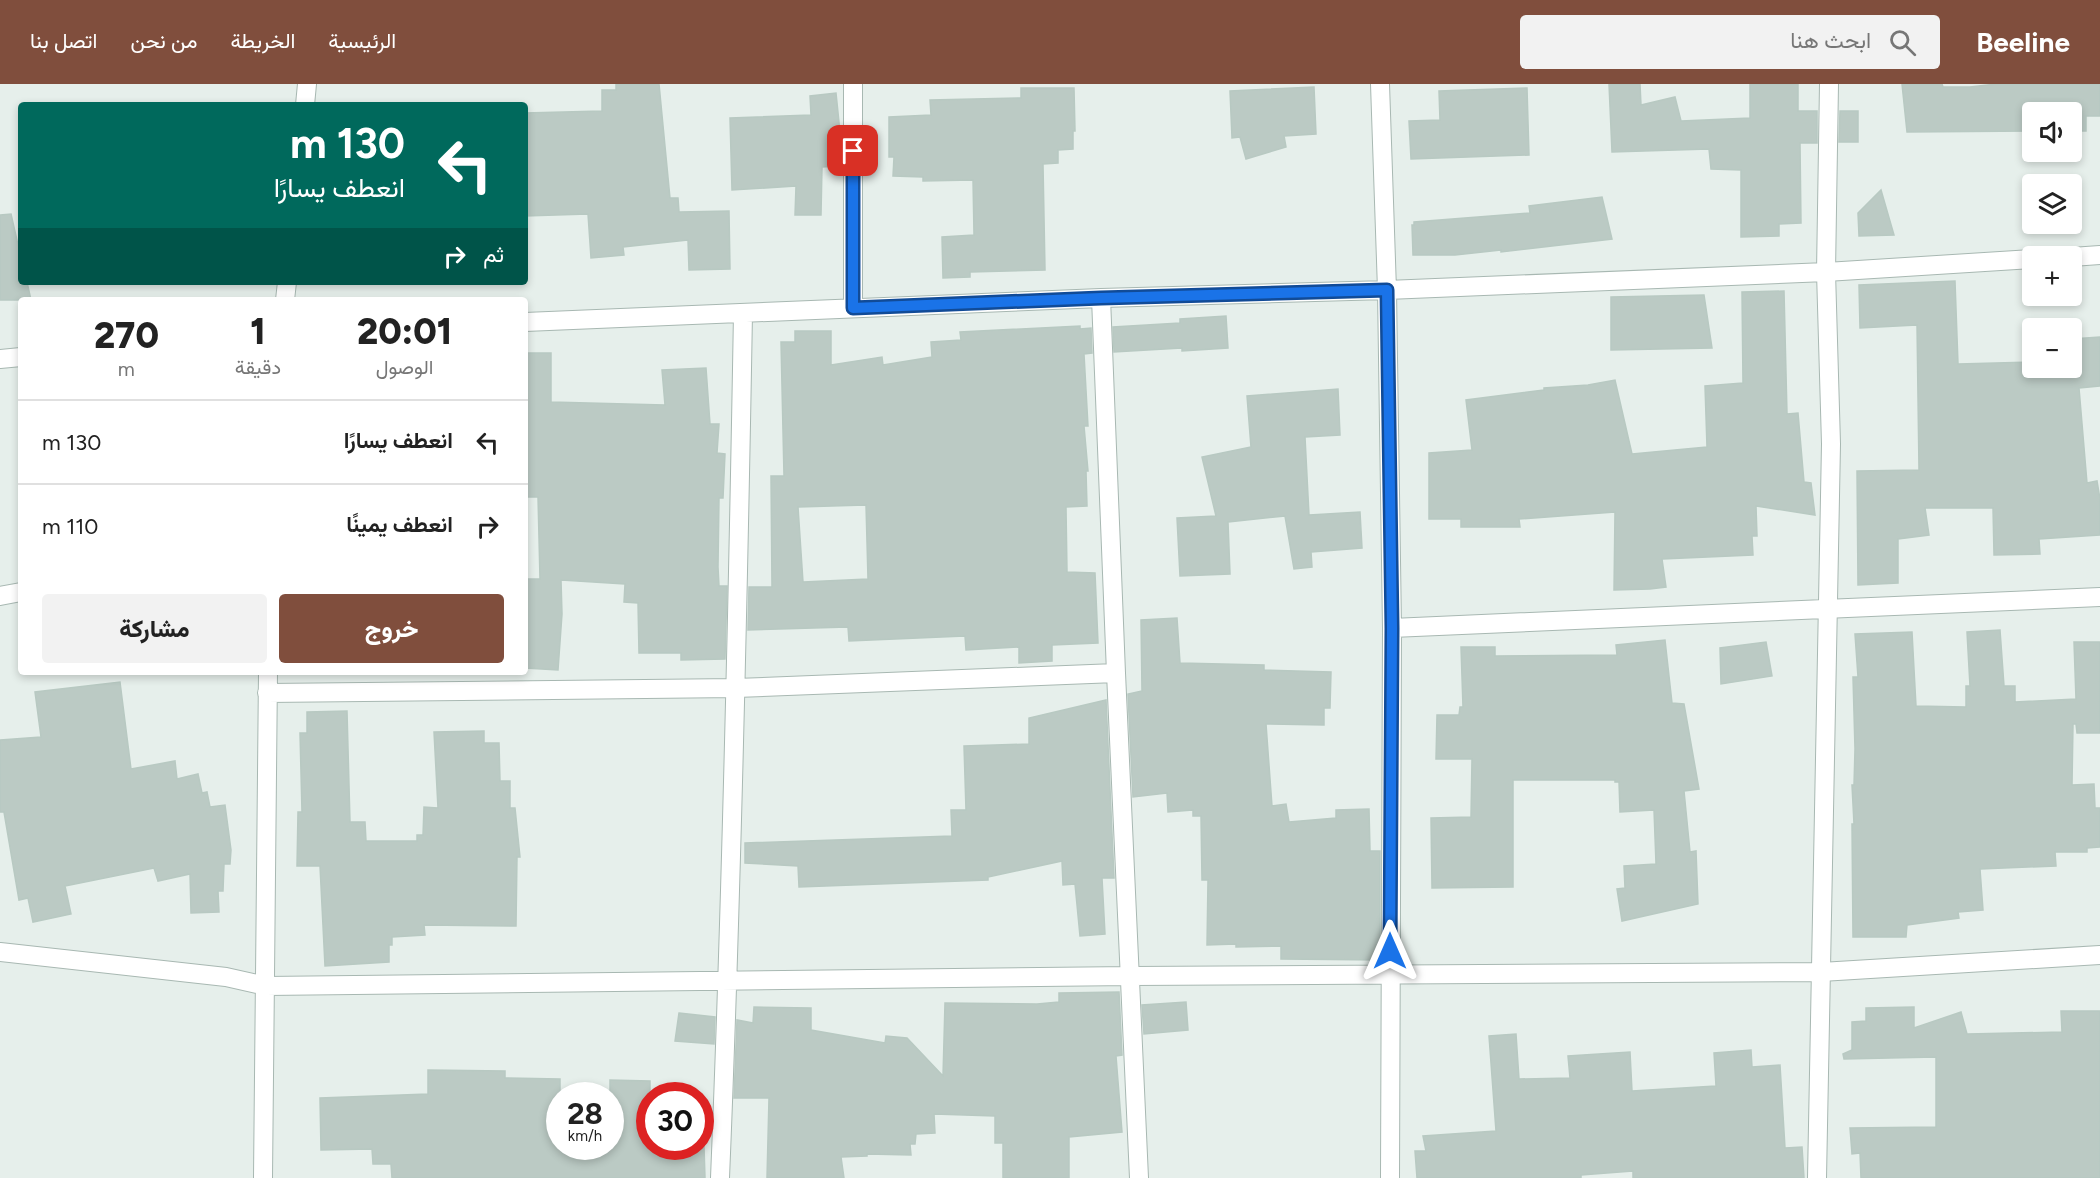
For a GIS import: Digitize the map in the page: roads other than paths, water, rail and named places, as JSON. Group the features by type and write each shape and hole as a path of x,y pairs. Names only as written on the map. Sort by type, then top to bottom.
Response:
{"street":[{"path":"305,102 307,84"},
{"path":"853,84 853,308"},
{"path":"1380,84 1387,290 1392,628 1390,1178"},
{"path":"1817,1178 1831,444 1826,272 1829,84"},
{"path":"2082,256 2100,255"},
{"path":"528,322 1101,298 1387,290 1826,272 2022,260"},
{"path":"1101,298 1139,1178"},
{"path":"720,1178 729,981 743,313"},
{"path":"0,359 18,357"},
{"path":"0,596 18,593"},
{"path":"1392,628 2100,597"},
{"path":"267,693 736,688 1116,673"},
{"path":"263,1178 268,675"},
{"path":"0,952 226,977 266,986 1131,976 1821,972 2100,955"}]}
